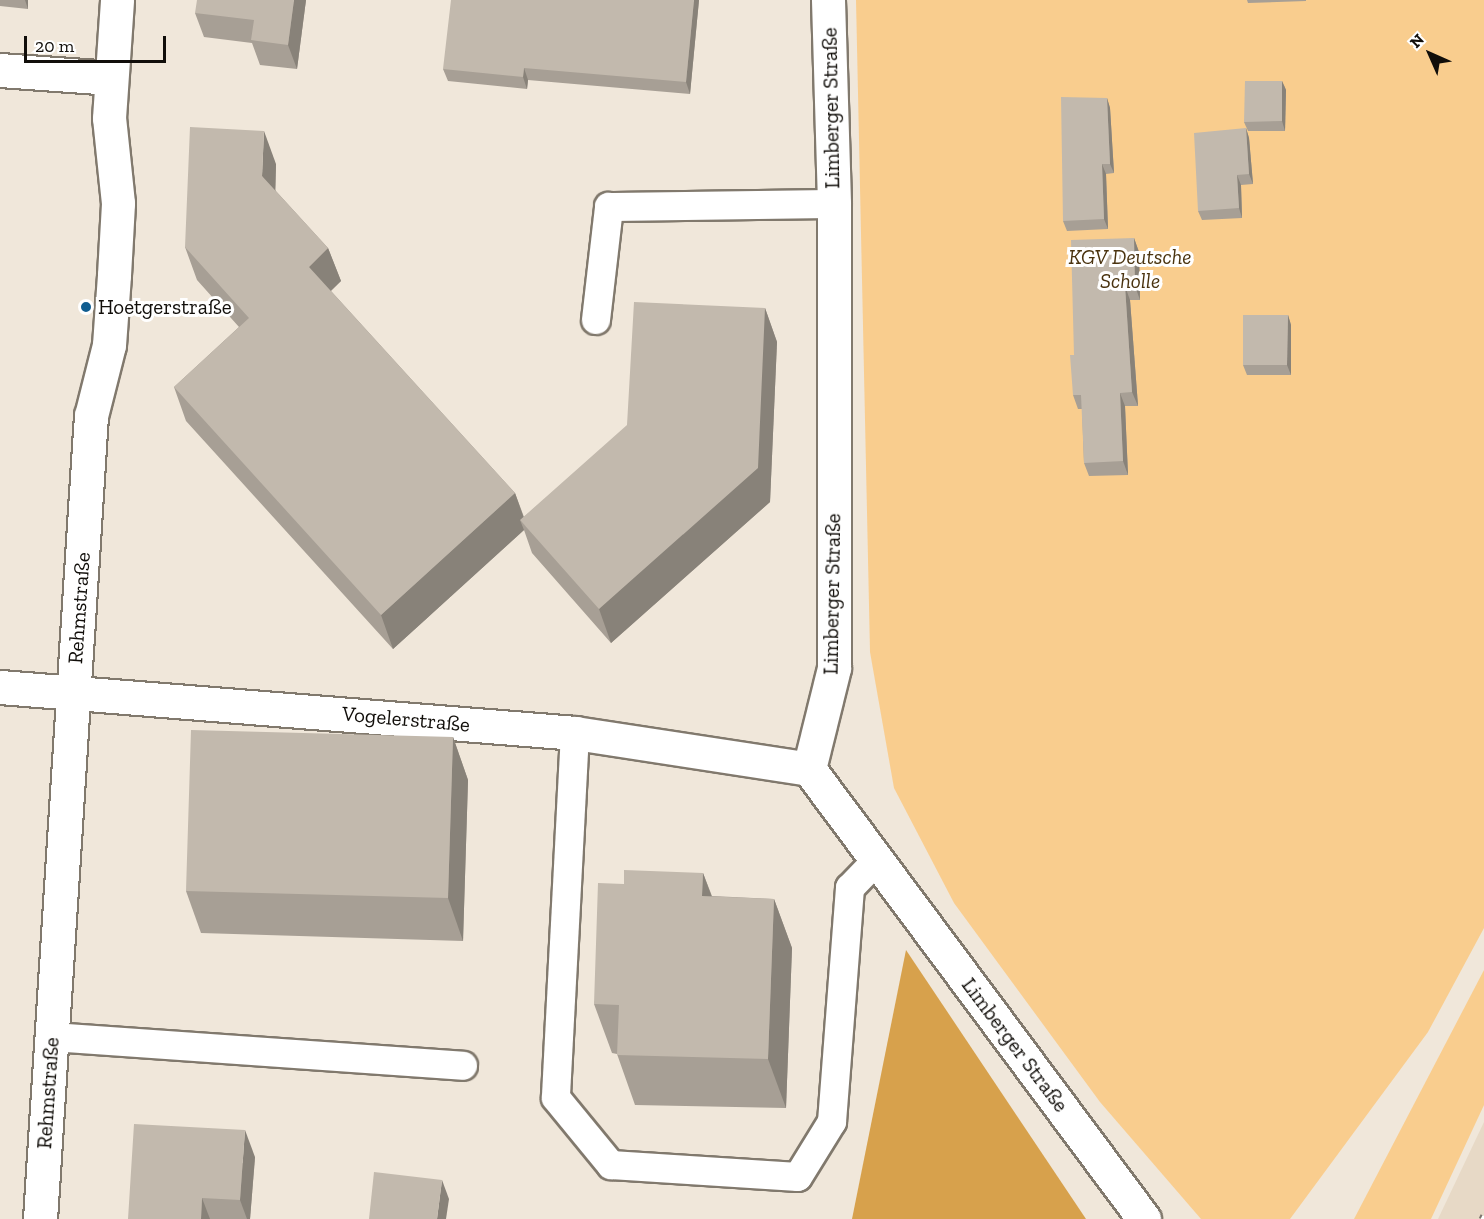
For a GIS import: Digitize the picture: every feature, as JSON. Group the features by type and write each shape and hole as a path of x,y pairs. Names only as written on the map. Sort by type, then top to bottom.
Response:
{"street":[{"name":"Rehmstraße","path":"40,1219 91,416 109,345 114,275 118,203 109,118 117,0"},
{"name":"Limberger Straße","path":"828,0 834,204 834,668 809,769 1144,1219"},
{"path":"0,70 111,78"},
{"name":"Vogelerstraße","path":"0,687 575,733 809,769"}],"lane":[{"path":"596,320 609,207 834,204"},
{"path":"575,733 556,1098 610,1165 798,1177 832,1122 850,888 877,860"},
{"path":"52,1037 463,1066"}],"shaded area":[{"path":"906,950 1086,1219 852,1219"},
{"path":"1484,1122 1484,1219 1438,1219"}],"green space":[{"name":"KGV Deutsche Scholle","path":"856,0 1484,0 1484,928 1428,1032 1290,1219 1201,1219 1100,1102 954,903 894,788 870,652"},
{"path":"1484,970 1484,1105 1431,1219 1354,1219"}],"building":[{"path":"197,0 294,0 288,45 251,40 254,20 195,13"},
{"path":"451,0 694,0 686,82 524,68 523,77 443,69"},
{"path":"1245,81 1282,81 1282,121 1244,122"},
{"path":"1061,97 1107,98 1110,164 1102,164 1104,219 1063,221"},
{"path":"190,127 264,131 262,176 328,248 309,267 515,493 381,615 174,387 249,318 185,247"},
{"path":"1246,128 1249,174 1237,175 1239,208 1198,211 1194,133"},
{"path":"1134,238 1135,286 1125,286 1132,392 1120,393 1123,461 1084,463 1081,395 1073,395 1070,355 1074,355 1071,240"},
{"path":"634,302 765,308 758,468 599,609 520,520 627,425"},
{"path":"1243,315 1288,315 1287,365 1243,365"},
{"path":"191,730 453,737 448,898 186,891"},
{"path":"624,870 703,873 702,896 774,899 768,1059 617,1055 619,1005 594,1004 598,883 624,884"},
{"path":"134,1124 245,1130 240,1200 202,1198 201,1219 128,1219"},
{"path":"374,1172 442,1180 437,1219 369,1219"}],"railway":[{"path":"1482,1219 1484,1215"}],"place":[{"name":"Hoetgerstraße","path":"86,307"}]}
